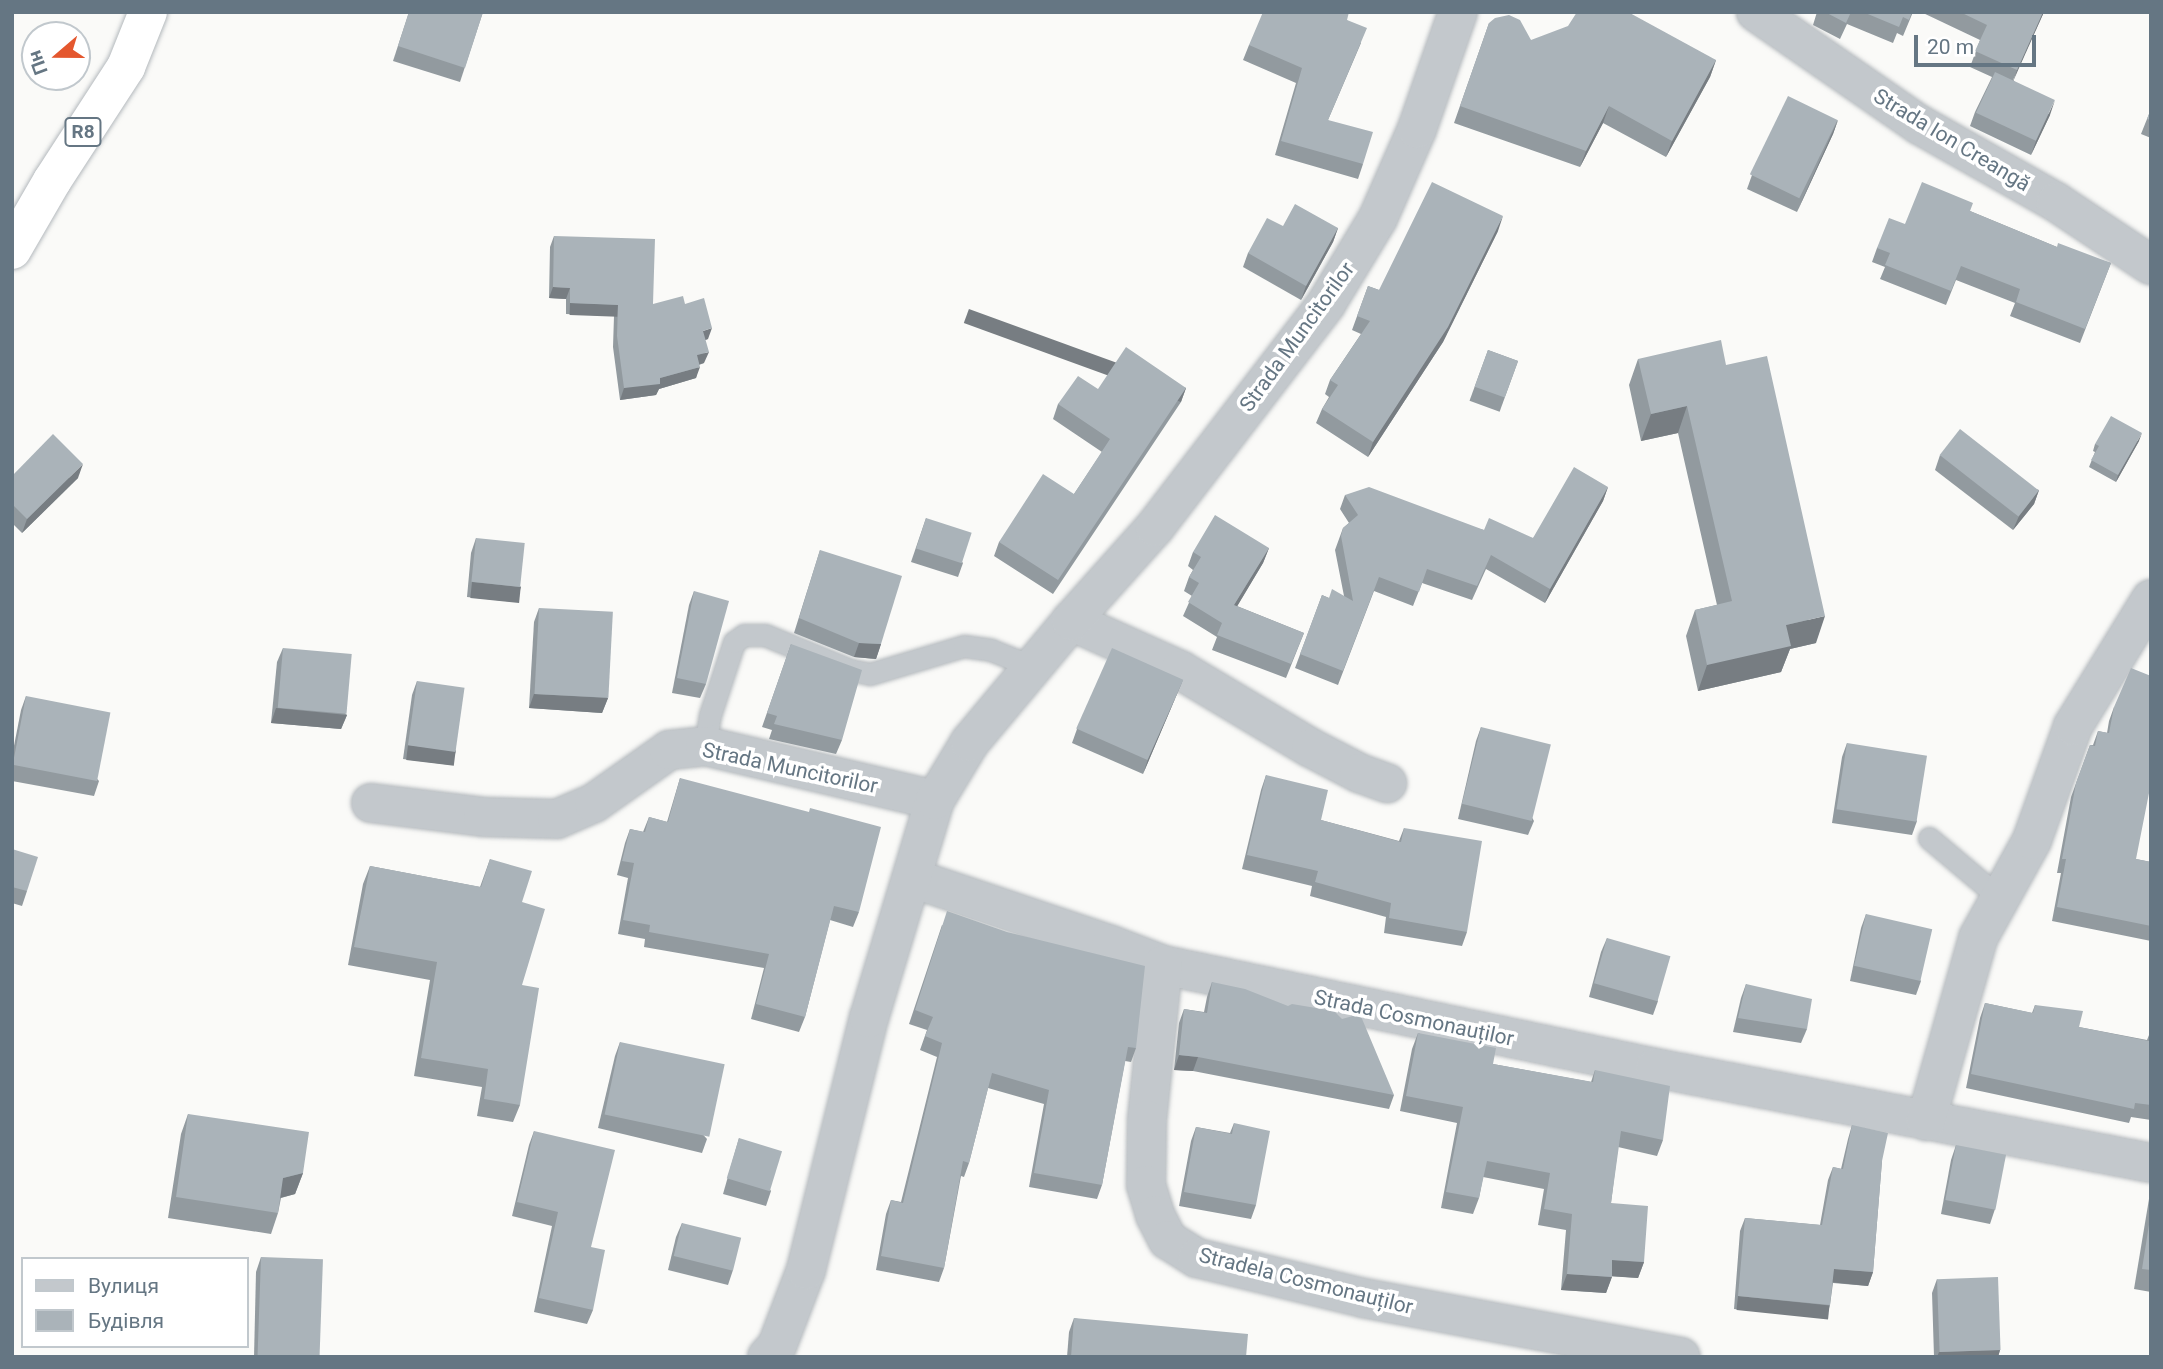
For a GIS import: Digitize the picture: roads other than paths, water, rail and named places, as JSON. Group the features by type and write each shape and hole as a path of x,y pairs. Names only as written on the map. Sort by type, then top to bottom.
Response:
{"highway":[{"name":"R8","path":"12,250 52,181 126,66 148,12"}],"street":[{"name":"Strada Muncitorilor","path":"767,1357 777,1346 806,1270 869,1018 935,800 970,742 1070,621 1155,527 1326,304 1383,206 1417,130 1458,12"},
{"name":"Strada Ion Creangă","path":"1756,12 1920,125 2056,202 2151,265"},
{"path":"1926,1121 1978,938 2032,840 2073,726 2151,599"},
{"path":"1070,621 1180,670 1311,748 1359,773 1387,783"},
{"name":"Strada Muncitorilor","path":"371,803 483,817 557,819 594,803 669,750 705,746 935,800"},
{"name":"Strada Cosmonauților","path":"912,878 1163,965 1655,1068 2151,1163"},
{"name":"Stradela Cosmonauților","path":"1163,965 1147,1120 1146,1185 1155,1215 1168,1240 1197,1258 1363,1298 1681,1357"}],"lane":[{"path":"705,746 710,715 734,642 744,635 765,635 850,670 870,674 964,646 991,650 1033,667"},
{"path":"1928,838 2000,898"}]}
